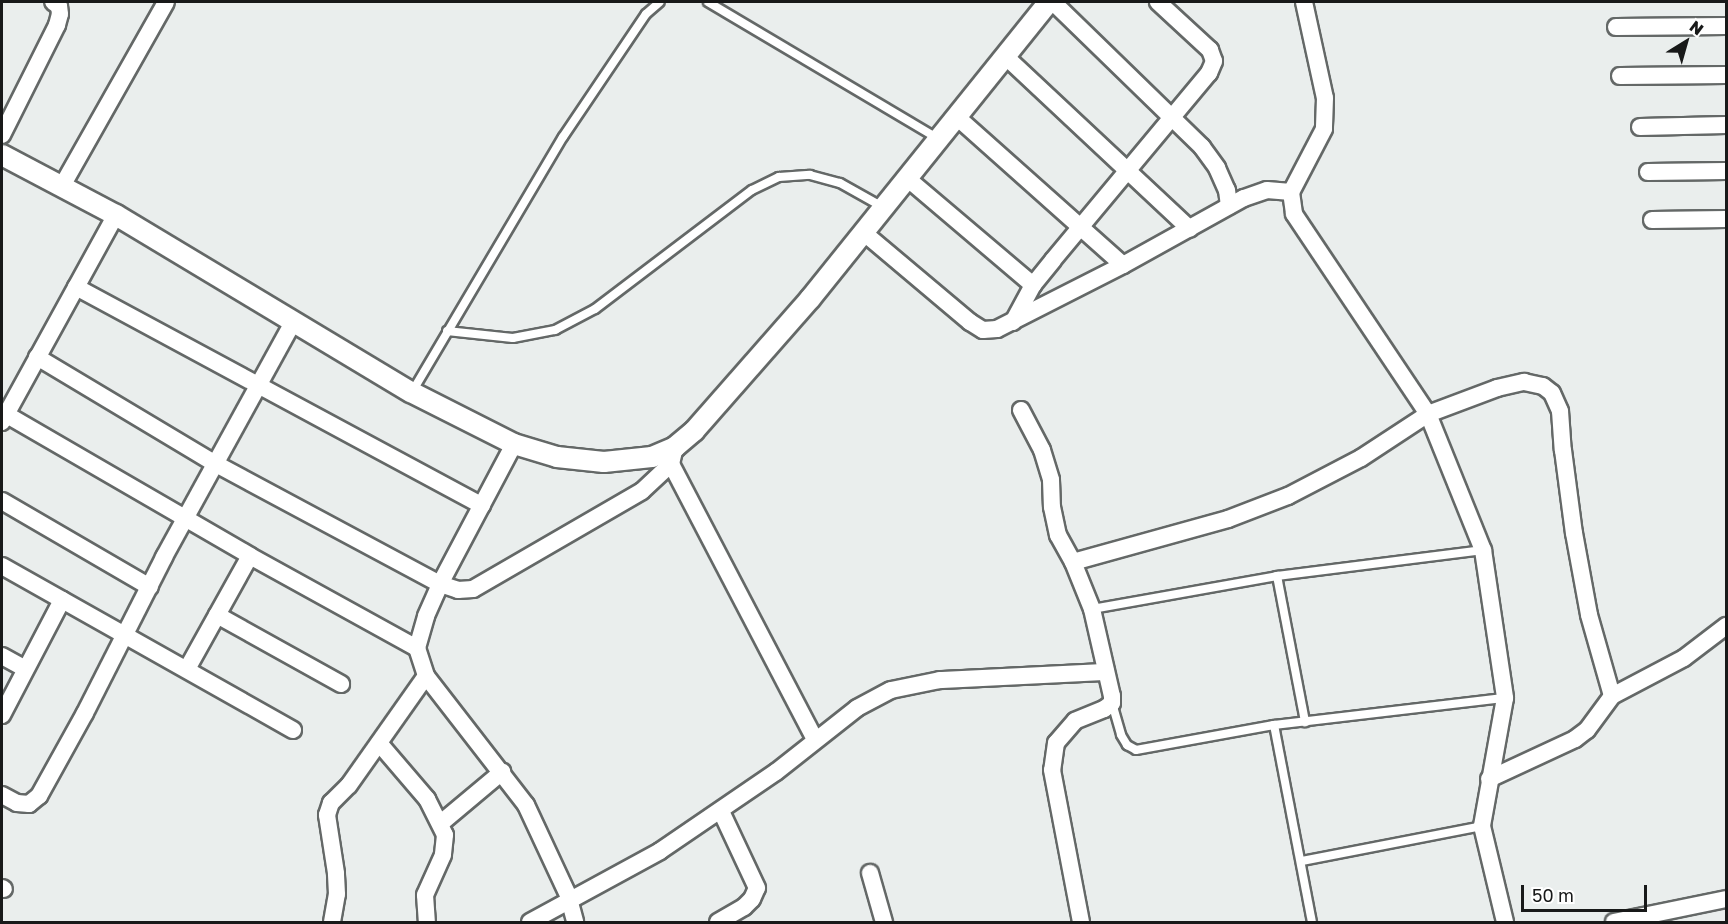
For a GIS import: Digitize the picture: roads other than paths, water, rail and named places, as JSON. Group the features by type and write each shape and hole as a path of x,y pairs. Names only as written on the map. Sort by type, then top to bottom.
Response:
{"street":[{"path":"2,135 57,26 59,6 53,2"},
{"path":"62,186 166,2"},
{"path":"37,357 216,464 440,584 458,590 473,589 642,491 810,299 862,232 908,179 1005,56 1051,2 1171,115 1217,168 1227,190 1229,206"},
{"path":"1012,322 1033,285 1171,115 1209,73 1214,61 1210,50 1158,2"},
{"path":"1304,2 1325,98 1324,129 1291,192 1294,214 1428,414 1483,550 1505,698 1482,826 1505,922"},
{"path":"1616,27 1726,26"},
{"path":"1005,56 1190,229"},
{"path":"1620,76 1726,75"},
{"path":"958,118 1081,225 1123,265"},
{"path":"1641,128 1726,125"},
{"path":"2,154 117,215 411,392 514,444 557,457 604,462 673,456"},
{"path":"1648,172 1726,171"},
{"path":"908,179 1033,285"},
{"path":"862,232 970,322 983,330 997,329 1123,265 1244,198 1268,190 1291,192"},
{"path":"117,215 3,416 417,648"},
{"path":"1652,220 1726,219"},
{"path":"76,287 482,506"},
{"path":"2,795 17,803 29,804 39,796 185,519 260,386 293,322"},
{"path":"1073,562 1228,519 1288,496 1361,458 1428,414 1497,388 1524,382 1542,386 1552,393 1560,411 1568,486 1589,615 1612,696"},
{"path":"1021,410 1042,450 1052,480 1052,507 1058,535 1073,562 1092,609 1112,703 1104,709 1075,721 1056,742 1054,752 1052,770 1081,922"},
{"path":"514,444 440,584 426,616 417,648 426,676 526,805 568,895 568,904 575,922"},
{"path":"673,456 815,739"},
{"path":"2,501 150,587"},
{"path":"186,669 250,556"},
{"path":"2,566 294,730"},
{"path":"2,715 62,600"},
{"path":"217,615 341,684"},
{"path":"1490,778 1575,739 1587,730 1612,696 1683,658 1726,626"},
{"path":"2,656 25,669"},
{"path":"530,922 568,904 660,851 777,772 815,739 857,708 891,690 940,680 1106,672"},
{"path":"333,922 336,873 327,815 331,803 349,785 426,676"},
{"path":"379,743 427,799 446,835 443,855 425,895 427,922"},
{"path":"441,824 502,772"},
{"path":"718,922 744,907 752,900 757,888 721,811"},
{"path":"870,873 884,922"},
{"path":"1614,922 1726,899"}],"lane":[{"path":"411,392 563,137 646,14 660,2"},
{"path":"708,2 940,139"},
{"path":"447,331 513,338 555,330 596,309 752,190 779,177 810,175 840,183 883,207"},
{"path":"1092,609 1277,576 1483,550"},
{"path":"1277,576 1305,722"},
{"path":"1112,703 1121,735 1127,745 1136,750 1274,726 1505,698"},
{"path":"1274,726 1312,922"},
{"path":"1302,861 1482,826"}]}
